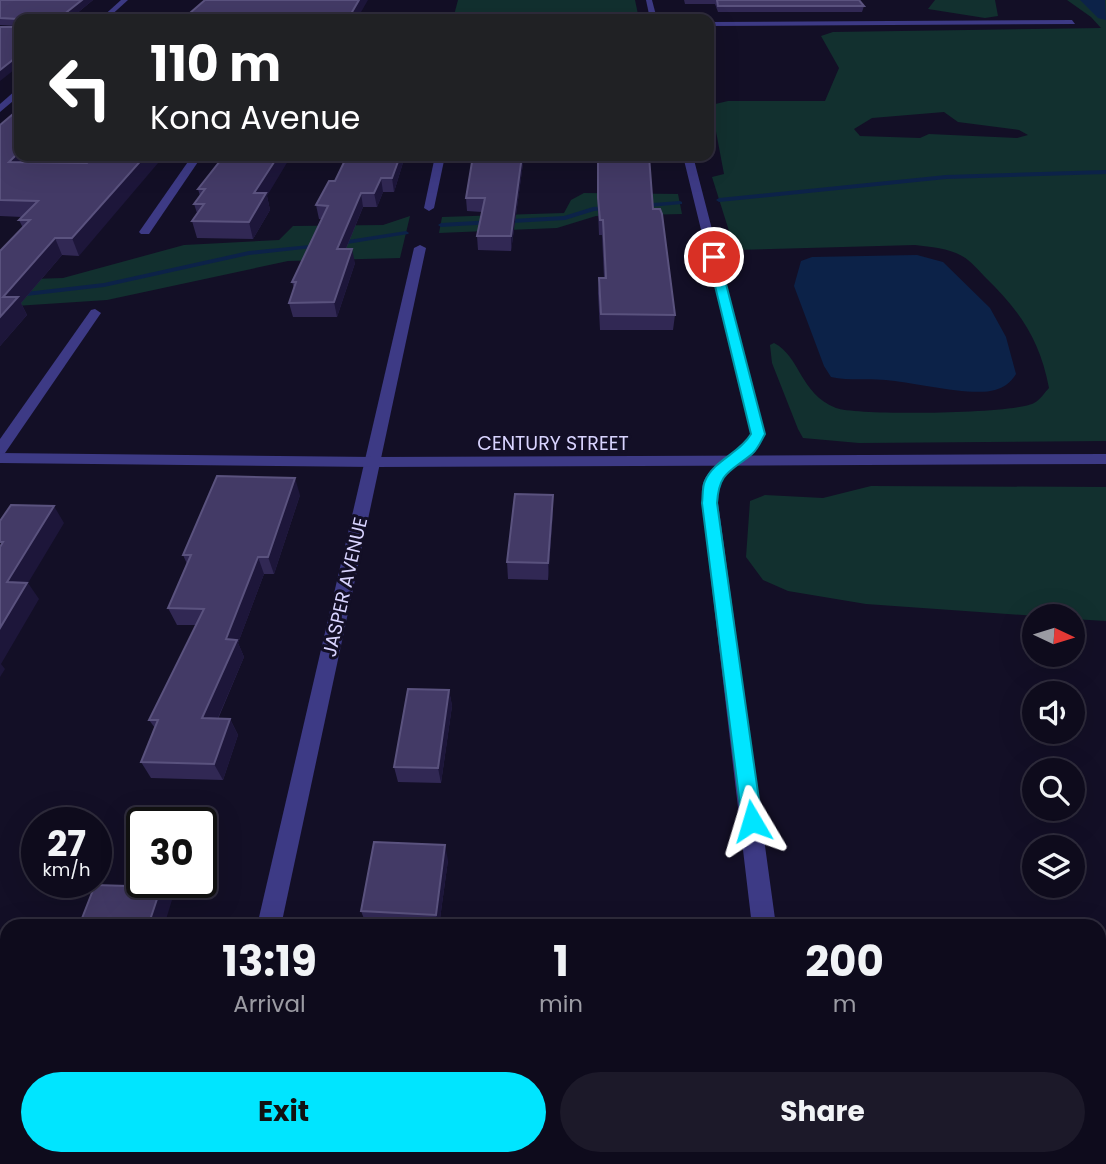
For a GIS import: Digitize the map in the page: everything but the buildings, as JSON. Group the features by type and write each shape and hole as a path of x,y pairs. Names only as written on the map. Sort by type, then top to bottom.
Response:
{"street":[{"path":"109,14 125,0"},
{"path":"714,24 1072,22"},
{"path":"0,109 14,96"},
{"path":"145,232 194,161"},
{"path":"429,208 439,161"},
{"path":"689,161 758,434 750,449 729,462 711,482 709,503 763,919"},
{"name":"JASPER AVENUE","path":"271,919 420,248"},
{"path":"0,450 95,313"},
{"name":"CENTURY STREET","path":"0,458 374,462 1106,459"}],"green space":[{"path":"458,0 635,0 638,14 454,14"},
{"path":"935,0 995,0 998,16 985,18 928,9"},
{"path":"1067,0 1106,0 1106,441 859,443 803,438 772,363 770,345 774,343 790,357 814,393 836,408 850,411 936,413 1021,407 1036,402 1049,388 1045,371 1034,341 1019,315 975,266 957,253 915,245 735,250 712,177 724,174 714,121 714,104 728,101 825,101 839,68 821,36 833,32 1101,28 1091,17","holes":["944,112 958,122 1019,130 1028,135 1017,138 929,134 920,138 860,136 854,129 872,118"]},
{"path":"584,193 678,194 682,214 596,216 557,228 439,233 442,217 564,213 571,200"},
{"path":"410,216 400,258 288,261 107,300 0,307 0,280 63,278 184,245 279,240 293,226 383,225"},
{"path":"871,486 1106,487 1106,621 1085,620 1085,604 1022,604 1022,615 866,604 788,591 763,580 746,557 750,501 765,495 823,498"}],"water":[{"path":"917,255 943,262 990,308 1006,337 1016,374 1004,386 985,392 972,392 886,380 831,377 824,366 794,286 801,261 812,257"}],"waterway":[{"path":"1091,0 1106,13"},
{"path":"719,200 946,177 1106,172"},
{"path":"639,206 680,203"},
{"path":"441,225 565,218 593,209 610,208"},
{"path":"335,244 406,233"},
{"path":"0,297 104,285 249,253 320,246"}],"route":[{"path":"714,257 758,434 750,449 729,462 711,482 709,503 752,821"}]}
